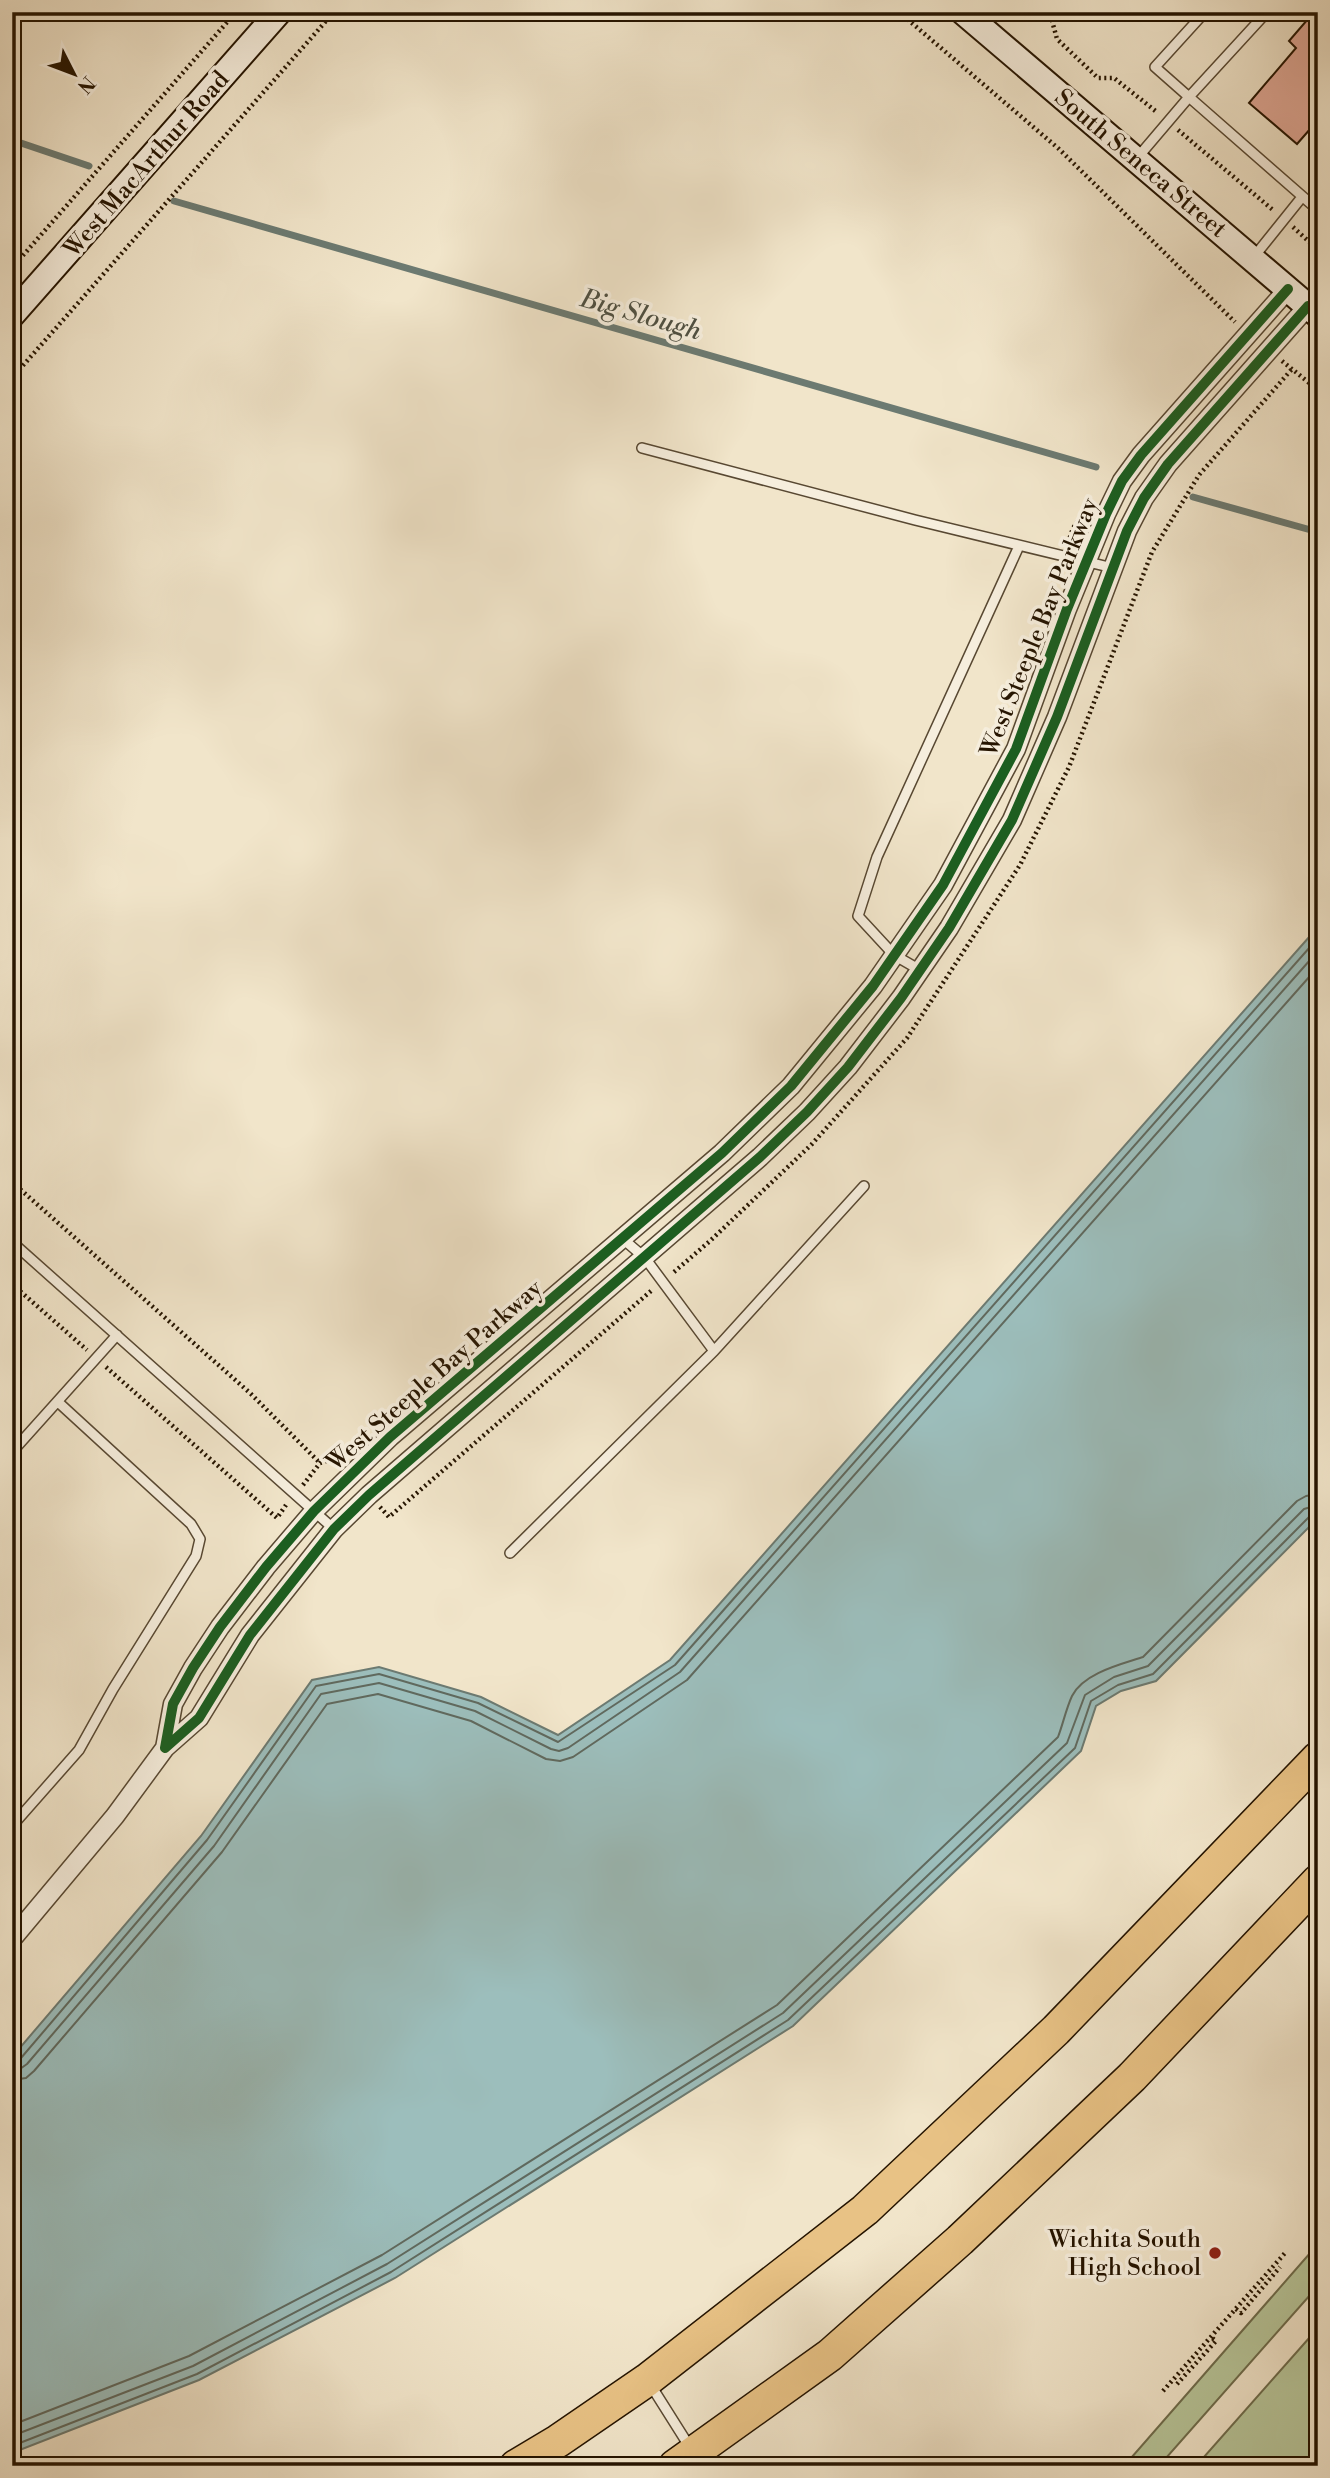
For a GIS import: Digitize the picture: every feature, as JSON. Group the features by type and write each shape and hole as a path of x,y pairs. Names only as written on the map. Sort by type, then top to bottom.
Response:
{"highway":[{"path":"516,2466 558,2441 647,2380 865,2210 1056,2030 1308,1768 1318,1750"},
{"path":"684,2459 830,2355 960,2240 1132,2077 1318,1881"}],"street":[{"name":"West MacArthur Road","path":"12,315 279,12"},
{"name":"South Seneca Street","path":"962,12 1313,310"},
{"name":"West Steeple Bay Parkway","path":"165,1748 173,1704 193,1668 235,1606 314,1511 390,1437 722,1153 791,1086 873,986 943,885 1016,749 1086,562 1122,481 1141,455 1288,289"},
{"name":"West Steeple Bay Parkway","path":"12,1939 115,1816 165,1748 199,1718 250,1635 334,1529 369,1494 751,1166 807,1112 848,1067 949,928 1012,820 1057,717 1127,531 1144,498 1168,464 1269,350 1313,310"}],"lane":[{"path":"1205,12 1155,68 1318,210"},
{"path":"1137,159 1189,97 1267,12"},
{"path":"1253,258 1302,197"},
{"path":"642,447 1113,568"},
{"path":"920,970 894,955 858,916 877,857 1019,546"},
{"path":"510,1553 713,1351 863,1186"},
{"path":"623,1240 645,1258 713,1351"},
{"path":"12,1242 334,1529"},
{"path":"12,1452 117,1335"},
{"path":"12,1826 79,1750 113,1689 196,1556 200,1539 191,1524 58,1402"},
{"path":"647,2380 684,2459"}],"path":[{"path":"12,268 236,12"},
{"path":"12,378 334,12"},
{"path":"899,12 1059,149 1249,334"},
{"path":"1225,331 1234,321"},
{"path":"1269,350 1318,390"},
{"path":"369,1494 389,1517 710,1241 812,1144 907,1038 1020,865 1069,767 1152,552 1199,475 1292,369"},
{"path":"1063,557 1073,528 1088,506"},
{"path":"12,1182 250,1393 320,1462"},
{"path":"12,1284 276,1518 320,1462 336,1458 347,1449"},
{"path":"336,1458 351,1475"},
{"path":"1163,2391 1285,2253"},
{"path":"1236,2309 1241,2313 1280,2267"},
{"path":"1177,2384 1216,2341 1211,2337"}],"green space":[{"path":"1318,2244 1318,2286 1159,2466 1124,2466"},
{"path":"1318,2328 1318,2466 1196,2466"}],"water":[{"path":"1318,927 1318,1518 1156,1681 1121,1691 1096,1706 1081,1751 793,2026 395,2278 199,2380 12,2453 12,2057 201,1836 312,1680 379,1667 481,1697 558,1735 670,1660"}],"building":[{"path":"1314,12 1318,12 1318,120 1297,144 1249,103 1296,48 1289,41"}],"waterway":[{"name":"Big Slough","path":"12,140 89,166"},
{"name":"Big Slough","path":"174,201 1096,467"},
{"name":"Big Slough","path":"1193,497 1318,532"}],"cycle path":[{"path":"1288,289 1141,455 1122,481 1067,609 1016,749 943,885 873,986 791,1086 722,1153 390,1437 314,1511 266,1567 220,1627 193,1668 173,1704 165,1748 199,1718 250,1635 334,1529 369,1495 760,1157 807,1112 848,1067 901,998 949,928 1012,820 1057,717 1127,531 1144,498 1168,464 1308,306"}],"place":[{"name":"Wichita South High School","path":"1215,2253"}]}
